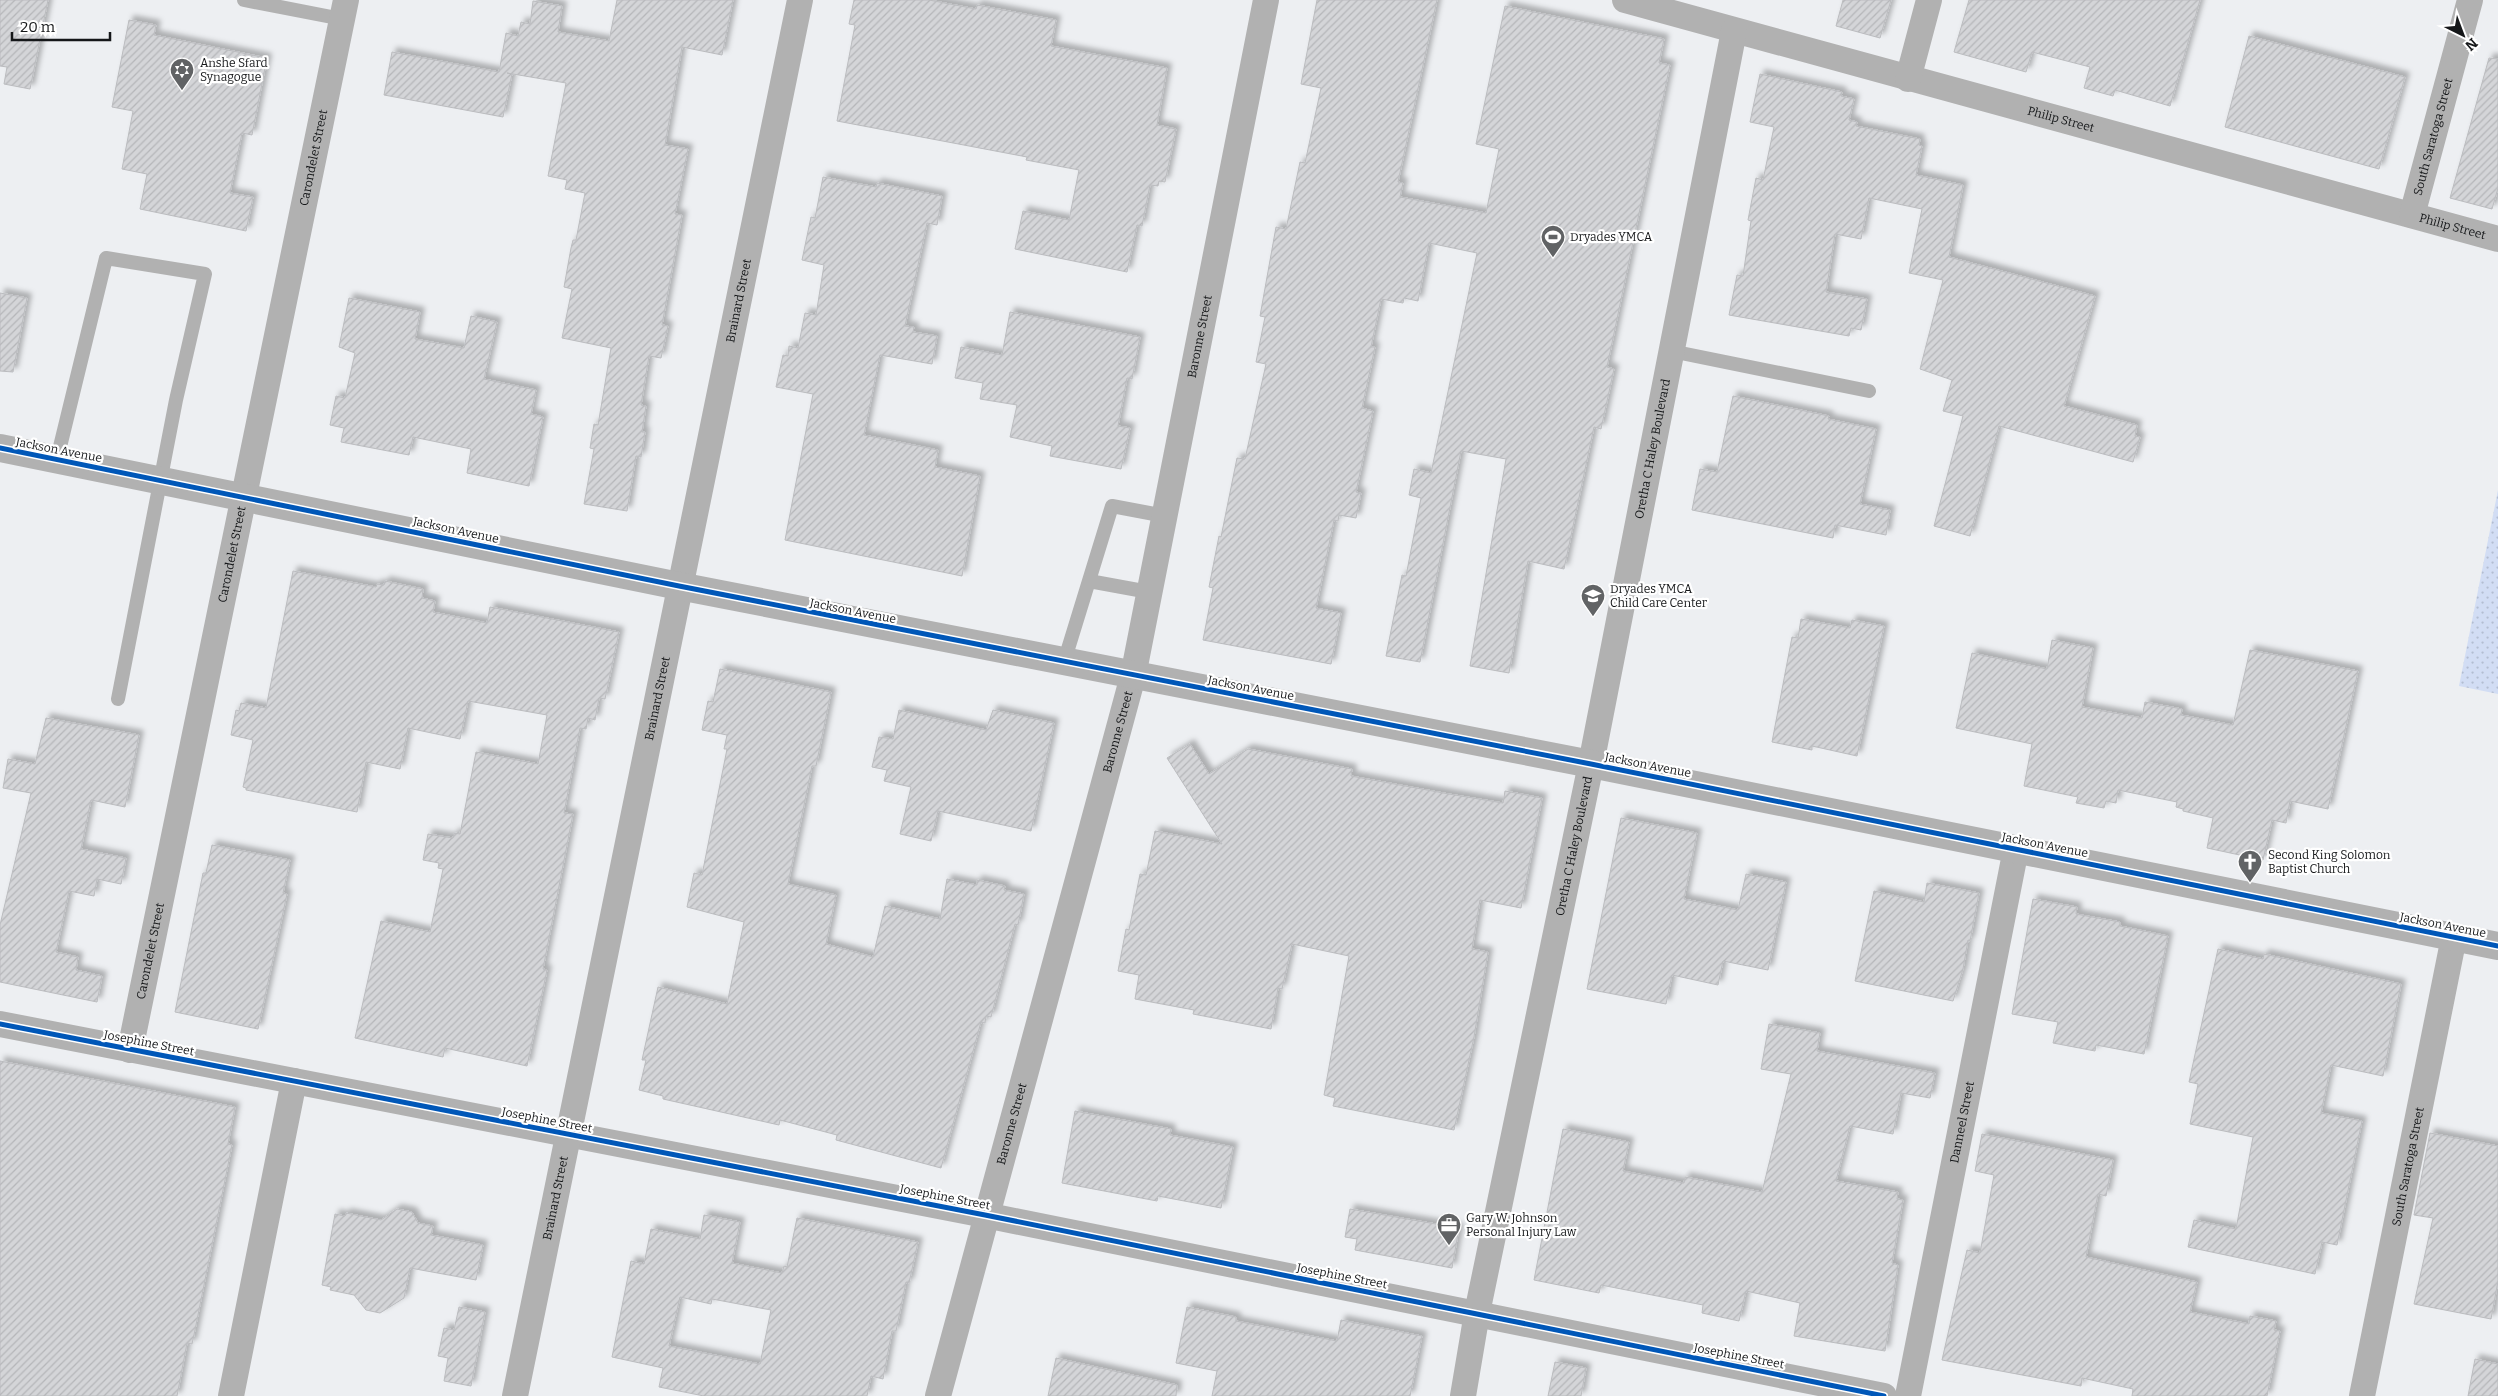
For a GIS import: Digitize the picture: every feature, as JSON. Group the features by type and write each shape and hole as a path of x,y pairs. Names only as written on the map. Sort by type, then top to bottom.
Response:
{"street":[{"name":"Brainard Street","path":"515,1396 570,1134 678,586 800,0"},
{"name":"Baronne Street","path":"938,1396 985,1215 1133,676 1266,0"},
{"name":"Philip Street","path":"1625,0 2498,239"},
{"path":"1908,79 1929,0"},
{"name":"South Saratoga Street","path":"2412,215 2470,0"},
{"name":"Carondelet Street","path":"130,1050 344,10"},
{"name":"Oretha C Haley Boulevard","path":"1463,1396 1477,1313 1591,764 1734,31"},
{"name":"Jackson Avenue","path":"0,448 678,586 1591,764 2498,946"},
{"name":"Danneel Street","path":"1908,1396 2016,850"},
{"name":"South Saratoga Street","path":"2362,1396 2454,937"},
{"name":"Josephine Street","path":"0,1024 985,1215 1884,1396"},
{"path":"231,1396 294,1081"}],"lane":[{"path":"244,0 344,10"},
{"path":"57,460 106,258 205,274 176,400 118,699"},
{"path":"1671,351 1869,391"},
{"path":"1064,662 1112,506 1164,516"},
{"path":"1089,580 1149,592"}],"shaded area":[{"path":"2498,490 2498,694 2459,686"}],"building":[{"path":"0,0 48,0 30,89 4,84 7,67 0,66"},
{"path":"617,0 733,0 722,55 682,47 665,145 688,149 675,214 682,215 662,325 668,326 661,358 649,356 641,405 646,406 642,432 645,432 641,457 636,456 627,511 584,504 594,449 590,448 594,424 598,425 611,348 562,338 572,289 564,287 571,248 573,240 576,240 585,193 565,189 567,180 548,176 566,83 507,73 512,74 503,117 384,95 392,52 499,72 506,33 518,36 521,22 530,24 533,1 562,6 558,32 609,41"},
{"path":"854,0 929,0 976,9 977,5 1056,20 1051,46 1167,68 1157,125 1176,129 1165,182 1159,181 1158,186 1150,185 1142,226 1137,225 1127,272 1015,249 1023,211 1069,220 1079,170 1026,160 1027,157 837,121 855,25 849,24"},
{"path":"1317,0 1437,0 1398,182 1403,183 1400,197 1486,213 1499,149 1476,144 1505,6 1664,39 1659,63 1670,65 1607,367 1614,369 1601,429 1594,427 1564,569 1528,561 1509,673 1470,666 1506,459 1461,451 1420,662 1386,656 1402,575 1406,576 1421,498 1409,495 1414,469 1431,473 1477,253 1429,243 1418,301 1404,298 1403,303 1381,299 1371,347 1375,347 1362,408 1373,411 1356,492 1361,493 1356,518 1339,515 1338,521 1334,520 1316,608 1341,613 1331,664 1203,640 1213,588 1209,587 1219,536 1221,537 1237,458 1245,459 1266,364 1256,362 1265,317 1260,316 1276,227 1286,229 1300,162 1305,163 1321,88 1301,84"},
{"path":"1843,0 1891,0 1880,38 1836,26"},
{"path":"1969,0 2200,0 2170,106 2115,90 2113,96 2084,88 2090,67 2032,52 2026,72 1954,52"},
{"path":"129,20 156,25 154,35 267,58 252,135 242,133 230,193 253,197 246,231 140,209 147,174 122,169 133,111 112,107"},
{"path":"2249,36 2405,77 2379,169 2225,127"},
{"path":"2489,58 2498,59 2498,188 2492,209 2450,198"},
{"path":"1760,74 1842,92 1841,96 1854,99 1849,120 1857,122 1856,126 1920,139 1919,145 1922,146 1916,175 1963,185 1949,257 2095,296 2064,406 2137,425 2135,436 2140,437 2133,462 1999,426 1970,536 1934,526 1963,416 1943,411 1952,380 1920,369 1943,280 1909,273 1922,209 1869,198 1861,239 1835,234 1826,292 1867,299 1861,330 1851,328 1849,336 1729,315 1737,275 1743,276 1751,221 1748,220 1756,178 1763,180 1774,127 1750,122"},
{"path":"823,177 876,187 877,183 942,196 937,225 927,223 905,326 914,327 913,332 937,336 932,364 880,355 864,435 938,450 935,467 980,476 962,576 785,540 813,394 776,387 783,355 788,356 789,346 798,348 805,313 816,315 824,265 802,260 811,217 815,218"},
{"path":"0,293 27,298 13,372 0,371"},
{"path":"349,298 420,312 415,339 464,348 471,316 497,322 484,379 536,390 531,414 543,417 529,486 467,473 471,449 413,437 409,455 341,442 344,428 330,425 336,396 345,398 355,353 339,347"},
{"path":"1010,312 1140,337 1132,379 1127,378 1118,426 1130,428 1121,469 1050,456 1052,446 1010,437 1017,405 980,399 983,383 955,378 961,347 1002,355"},
{"path":"1733,396 1829,416 1828,419 1876,429 1860,504 1890,510 1886,535 1835,525 1833,538 1692,510 1700,469 1717,472"},
{"path":"293,571 376,587 377,584 384,585 385,581 423,589 422,598 435,601 433,612 487,623 490,607 619,632 605,699 599,698 595,720 588,718 586,729 580,728 564,813 573,814 543,969 547,970 527,1066 445,1048 443,1057 355,1038 381,921 430,932 443,869 438,868 439,863 423,860 428,834 453,838 454,833 460,834 476,752 538,764 547,715 468,701 460,739 408,728 400,769 366,762 357,812 246,790 243,787 253,740 231,735 236,710 239,711 241,703 266,708"},
{"path":"1801,619 1850,628 1852,620 1884,626 1857,756 1812,746 1812,750 1772,742 1792,637 1798,638"},
{"path":"2052,640 2093,648 2082,707 2142,718 2145,702 2182,709 2181,715 2233,725 2250,650 2358,671 2328,809 2290,801 2286,823 2272,820 2263,860 2207,848 2213,818 2183,811 2183,809 2176,807 2177,802 2118,790 2116,803 2106,801 2104,808 2076,803 2078,797 2024,786 2032,744 1956,728 1972,653 2047,669"},
{"path":"720,669 831,692 816,766 812,766 788,884 836,895 826,944 873,957 885,906 940,919 947,879 977,885 977,880 1005,886 1004,890 1024,894 1018,925 1015,924 991,1017 986,1016 985,1023 981,1022 941,1168 836,1140 837,1135 780,1120 779,1125 663,1099 663,1096 639,1090 646,1060 642,1060 658,987 727,1004 744,922 687,907 694,873 702,875 727,749 724,749 727,735 702,730 708,701 713,702"},
{"path":"899,710 986,730 993,710 1054,723 1031,831 938,811 931,841 900,834 911,787 884,781 887,770 872,767 879,737 893,739"},
{"path":"46,718 139,735 125,807 91,800 81,849 126,858 121,884 97,879 94,896 69,891 56,952 78,957 76,970 102,976 97,1002 0,982 0,925 31,793 3,788 8,759 35,764"},
{"path":"1190,744 1209,774 1248,749 1352,769 1351,776 1503,803 1505,791 1542,798 1521,908 1480,900 1472,949 1488,952 1474,1037 1454,1130 1333,1106 1335,1098 1324,1095 1349,956 1292,944 1282,989 1278,988 1271,1029 1193,1014 1194,1010 1135,999 1139,975 1118,971 1126,929 1129,930 1140,874 1146,875 1155,831 1222,844 1167,758"},
{"path":"1621,818 1697,833 1684,899 1738,910 1746,874 1786,882 1768,970 1723,961 1718,985 1672,975 1666,1004 1587,989"},
{"path":"212,845 290,860 283,893 287,894 258,1029 175,1012 203,873 206,873"},
{"path":"1927,883 1979,893 1970,941 1968,940 1963,969 1953,1001 1855,981 1874,891 1924,902"},
{"path":"2033,899 2077,907 2076,914 2120,922 2120,926 2168,936 2144,1054 2096,1045 2095,1051 2053,1043 2058,1022 2012,1014"},
{"path":"2218,949 2263,959 2264,954 2401,984 2383,1076 2331,1065 2321,1113 2362,1121 2337,1245 2322,1242 2315,1274 2188,1247 2194,1220 2236,1229 2253,1137 2190,1124 2198,1084 2189,1082"},
{"path":"1769,1024 1820,1033 1817,1051 1935,1073 1930,1098 1901,1093 1893,1134 1850,1126 1836,1181 1898,1192 1897,1199 1903,1200 1892,1263 1898,1265 1885,1351 1794,1336 1800,1303 1746,1291 1739,1321 1702,1313 1703,1305 1601,1285 1599,1293 1534,1280 1563,1129 1629,1142 1623,1171 1684,1183 1685,1177 1762,1192 1791,1074 1761,1069"},
{"path":"0,1061 235,1107 228,1144 232,1145 195,1330 192,1344 187,1343 177,1396 0,1396"},
{"path":"1075,1111 1171,1129 1170,1135 1233,1147 1221,1208 1158,1196 1157,1201 1062,1183"},
{"path":"2430,1133 2498,1146 2498,1281 2491,1319 2414,1304 2433,1218 2414,1215"},
{"path":"1982,1134 2113,1160 2106,1196 2098,1194 2086,1257 2197,1282 2190,1312 2249,1324 2250,1316 2276,1321 2274,1330 2280,1331 2267,1396 2132,1396 2133,1389 2082,1378 2081,1386 1942,1360 1967,1250 1980,1253 1994,1175 1975,1171"},
{"path":"397,1209 412,1212 418,1223 433,1226 431,1235 483,1245 476,1280 410,1268 404,1298 380,1313 366,1310 354,1295 330,1290 331,1287 322,1285 335,1214 345,1216 346,1213 381,1220"},
{"path":"1350,1209 1459,1228 1452,1268 1355,1250 1357,1239 1345,1237"},
{"path":"704,1215 740,1222 732,1263 782,1273 784,1266 787,1267 797,1218 918,1242 909,1283 906,1282 896,1331 892,1331 883,1379 871,1376 867,1396 704,1396 659,1387 663,1368 612,1357 631,1261 644,1264 651,1229 700,1239","holes":["680,1297 711,1304 712,1299 771,1310 760,1364 669,1346"]},
{"path":"459,1307 485,1312 471,1386 444,1381 448,1358 438,1356 444,1328 454,1330"},
{"path":"1187,1307 1236,1317 1236,1321 1337,1341 1341,1320 1422,1336 1410,1396 1212,1396 1217,1371 1176,1363"},
{"path":"1056,1358 1177,1385 1176,1396 1048,1396"},
{"path":"2475,1359 2498,1364 2498,1396 2468,1396"},
{"path":"1555,1362 1586,1368 1581,1396 1548,1396"}],"cycle path":[{"path":"0,448 679,586 1591,764 2498,946"},
{"path":"0,1024 985,1215 1884,1396"}],"place":[{"name":"Anshe Sfard Synagogue","path":"182,91"},
{"name":"Dryades YMCA","path":"1553,258"},
{"name":"Dryades YMCA Child Care Center","path":"1593,617"},
{"name":"Second King Solomon Baptist Church","path":"2250,883"},
{"name":"Gary W. Johnson Personal Injury Law","path":"1449,1246"}]}
